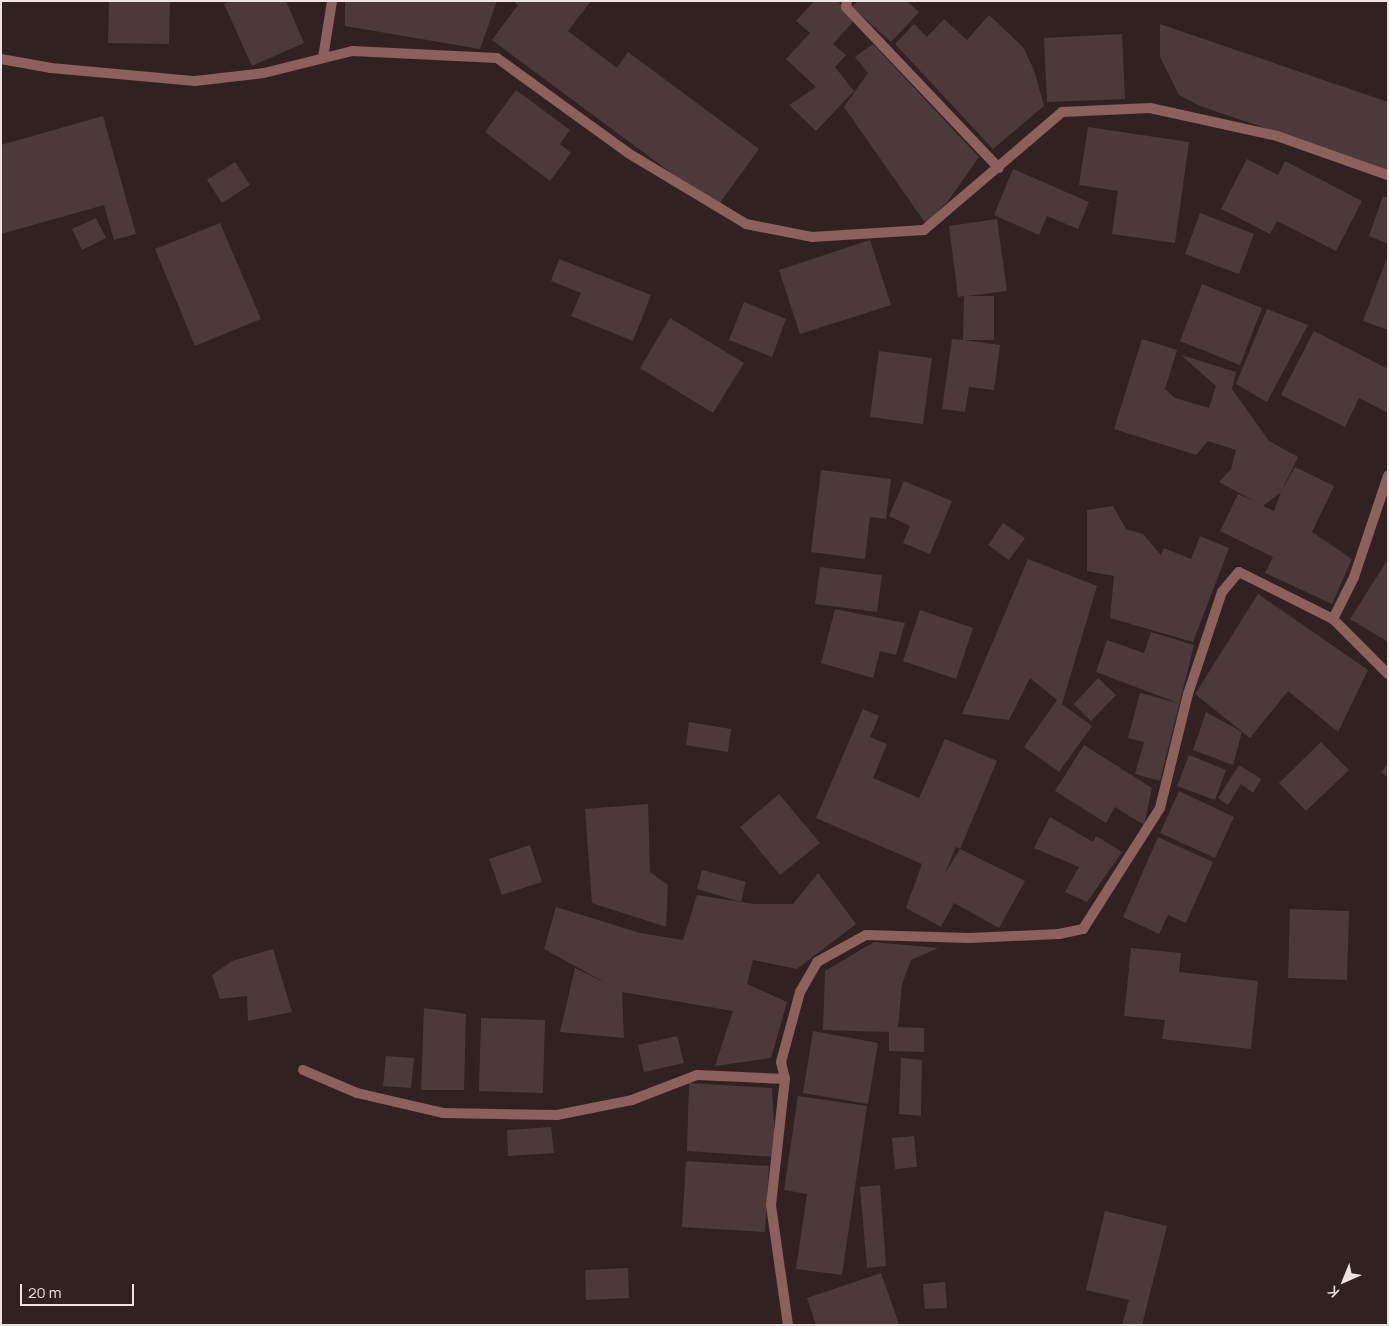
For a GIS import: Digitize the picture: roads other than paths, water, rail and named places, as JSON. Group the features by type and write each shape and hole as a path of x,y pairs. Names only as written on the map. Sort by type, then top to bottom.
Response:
{"street":[{"path":"323,58 332,1"},
{"path":"848,1 846,7 999,168"},
{"path":"1,60 51,68 195,81 264,72 352,51 497,58 628,153 746,224 812,237 924,230 999,168 1062,112 1150,108 1278,136 1388,175"},
{"path":"1334,619 1354,577 1388,476"},
{"path":"788,1325 770,1205 785,1079 781,1062 800,992 817,962 866,936 970,938 1059,934 1082,929 1160,808 1188,694 1222,592 1239,572 1334,619 1388,674"},
{"path":"303,1070 357,1093 442,1112 547,1115 632,1100 697,1075 785,1079"}]}
